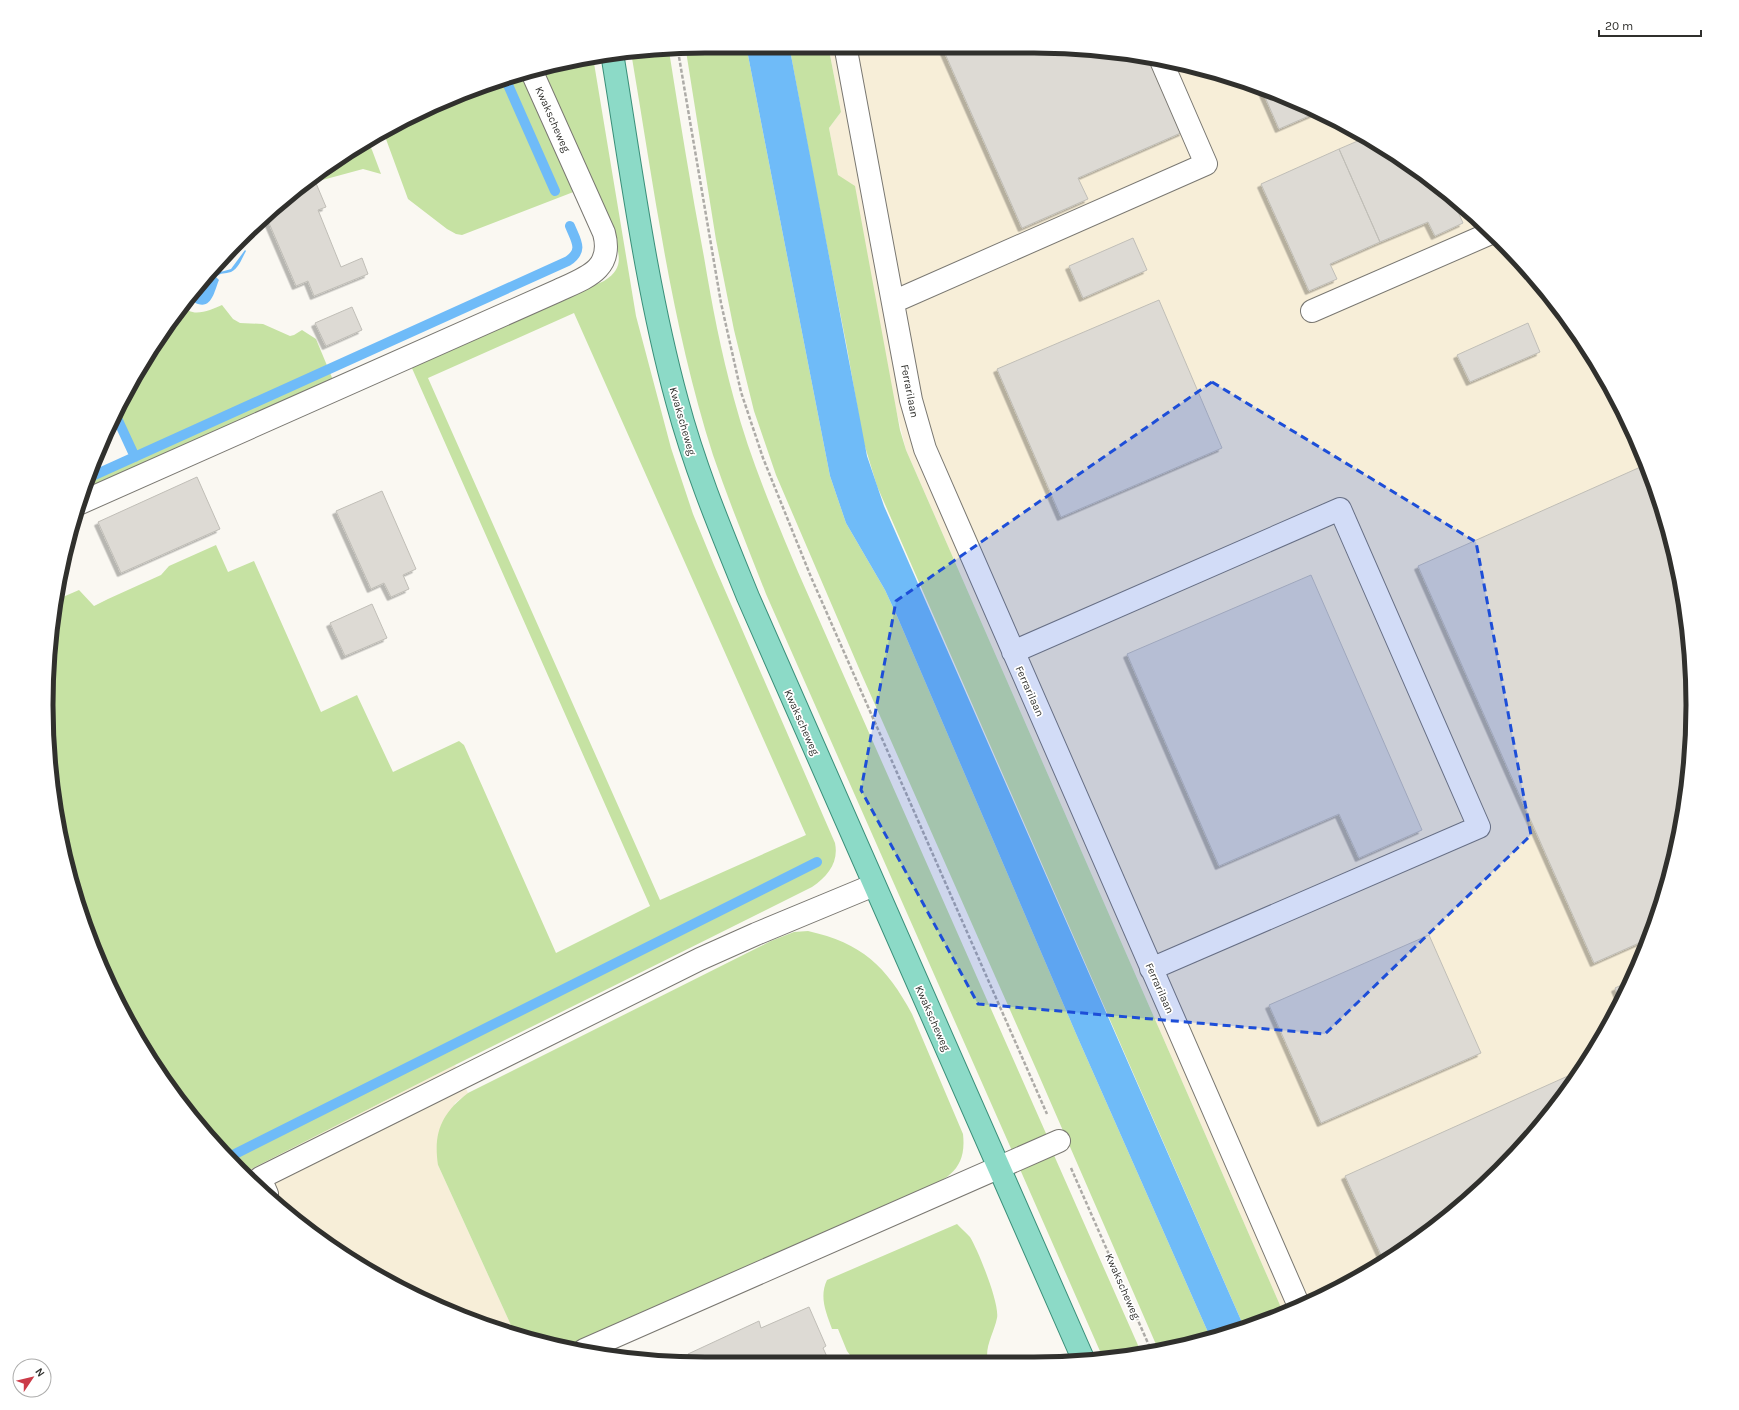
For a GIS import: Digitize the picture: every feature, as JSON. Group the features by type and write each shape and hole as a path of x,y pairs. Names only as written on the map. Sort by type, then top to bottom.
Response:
{"main road":[{"name":"Kwakscheweg","path":"613,60 651,286 668,369 684,428 705,488 748,598 1082,1355"}],"street":[{"name":"Ferrarilaan","path":"847,53 911,400 924,449 1297,1301"},
{"path":"893,302 1206,164 1164,67"},
{"name":"Kwakscheweg","path":"86,500 582,279 601,266 606,257 607,249 604,234 534,76"},
{"path":"1312,311 1486,235"},
{"path":"1012,652 1340,509 1356,545 1479,826 1151,969"},
{"path":"262,1183 260,1178 706,956 874,885"},
{"path":"592,1346 1059,1141"}],"path":[{"name":"Kwakscheweg","path":"678,54 721,303 742,392 763,458 808,571 1149,1346"}],"highlighted area":[{"path":"1212,382 1476,542 1531,835 1325,1034 978,1004 861,790 896,601"}],"shaded area":[{"path":"830,53 1034,53 1077,54 1119,59 1203,75 1284,103 1322,120 1360,140 1431,188 1464,215 1495,244 1524,275 1551,308 1599,379 1619,417 1636,455 1651,495 1664,536 1680,620 1685,662 1685,748 1673,832 1664,874 1636,955 1619,993 1599,1031 1551,1102 1524,1135 1495,1166 1464,1195 1431,1222 1360,1270 1322,1290 1281,1308 906,450 838,175 829,128 841,112"},
{"path":"455,1065 468,1093 455,1103 438,1165 512,1327 455,1307 417,1290 379,1270 308,1222 275,1195 249,1170"}],"green space":[{"path":"686,53 748,53 830,476 846,523 885,590 897,616 1077,1036 1208,1333 1156,1345 861,673 776,475 754,411 734,330 716,240"},
{"path":"791,53 830,53 841,112 829,128 838,175 855,186 900,430 906,450 1281,1308 1242,1323 877,486 863,440 847,348"},
{"path":"669,54 690,180 714,311 725,364 740,421 763,487 798,572 1048,1138 1013,1153 766,594 732,508 713,455 698,406 675,306 656,204 632,58"},
{"path":"594,63 636,316 671,448 693,514 714,565 835,843 836,850 834,862 823,878 812,887 455,1065 249,1170 215,1135 188,1102 140,1031 120,993 103,955 88,915 75,874 66,832 54,748 54,662 63,597 79,590 94,606 161,575 169,566 216,545 228,572 254,561 321,712 357,695 393,772 459,741 464,745 556,953 650,906 411,366 604,281 611,276 618,266 619,255 614,235 543,74","holes":["574,313 806,835 660,900 428,378"]},
{"path":"526,78 576,191 462,235 456,234 447,229 408,199 385,137 417,120 455,103"},
{"path":"370,146 381,174 363,169 317,181"},
{"path":"222,305 233,319 240,323 263,324 290,336 302,330 316,339 333,380 90,489 96,475 135,457 118,421 140,379 187,310 191,312 201,312"},
{"path":"808,931 843,942 858,950 870,959 892,982 912,1014 963,1134 962,1156 958,1165 953,1172 938,1183 575,1343 536,1335 512,1327 438,1165 438,1133 446,1116 459,1100 468,1093 771,941 794,932"},
{"path":"1053,1153 1139,1348 1101,1353 1019,1167"},
{"path":"957,1224 970,1237 974,1244 988,1277 995,1301 997,1318 988,1346 987,1357 852,1357 847,1351 838,1329 832,1329 828,1317 823,1298 827,1280"}],"water":[{"path":"748,53 791,53 867,456 884,506 1242,1323 1208,1333 1077,1036 897,616 885,590 846,523 830,476"},
{"path":"245,250 246,251 240,263 234,270 220,274 216,277 219,280 210,301 203,305 194,302 217,273 231,269"}],"building":[{"path":"945,53 1077,54 1153,65 1183,132 1078,178 1088,199 1022,228"},
{"path":"1264,96 1311,115 1279,129"},
{"path":"1360,140 1431,188 1457,209 1463,223 1435,236 1428,222 1380,242 1339,149"},
{"path":"1339,149 1380,242 1330,264 1337,279 1309,291 1261,184"},
{"path":"316,182 326,207 318,210 341,267 362,258 368,274 314,296 308,281 296,286 268,221"},
{"path":"1133,238 1147,270 1083,298 1069,266"},
{"path":"1159,300 1222,448 1061,517 997,369"},
{"path":"352,307 362,330 326,346 315,323"},
{"path":"1528,323 1540,352 1470,382 1457,355"},
{"path":"1641,467 1664,536 1673,578 1685,662 1686,705 1685,748 1673,832 1664,874 1641,942 1594,963 1418,566"},
{"path":"197,477 220,529 121,573 98,522"},
{"path":"382,491 416,569 403,575 409,589 391,597 384,583 371,589 336,511"},
{"path":"1311,575 1422,830 1359,858 1339,814 1219,866 1127,654"},
{"path":"372,604 387,638 345,656 330,623"},
{"path":"1429,935 1481,1053 1321,1123 1269,1005"},
{"path":"1623,984 1618,995 1615,988"},
{"path":"1570,1075 1551,1102 1524,1135 1495,1166 1464,1195 1431,1222 1382,1256 1345,1176"},
{"path":"809,1307 826,1346 823,1348 827,1357 705,1357 689,1357 688,1354 759,1321 761,1328"}],"waterway":[{"path":"508,84 555,191"},
{"path":"96,475 568,261 573,257 577,249 576,241 570,226"},
{"path":"118,421 135,457"},
{"path":"233,1155 817,862"}]}
